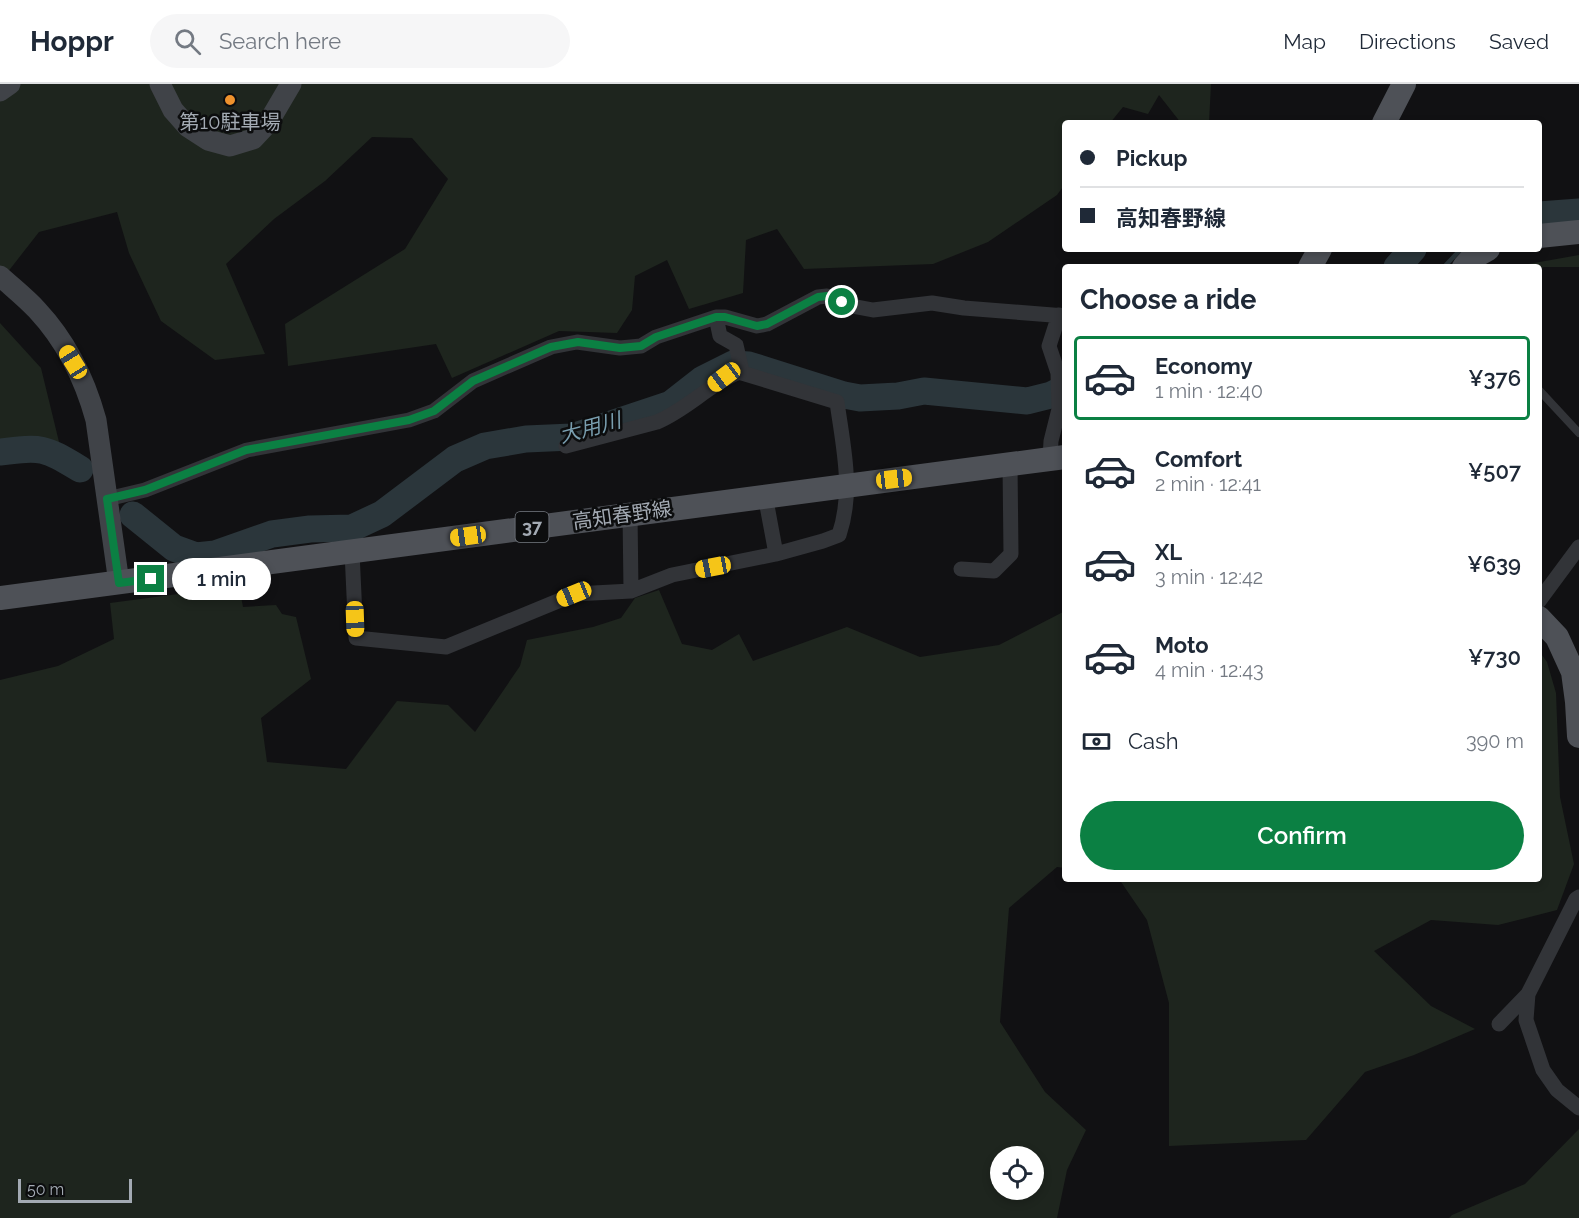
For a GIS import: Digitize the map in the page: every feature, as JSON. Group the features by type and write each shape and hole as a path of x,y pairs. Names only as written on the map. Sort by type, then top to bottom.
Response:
{"main road":[{"path":"1386,120 1404,84"},
{"path":"1542,236 1579,232"},
{"path":"1467,264 1483,252"},
{"name":"高知春野線","path":"0,598 1057,458"},
{"path":"1542,621 1557,637 1573,672 1579,736"}],"street":[{"path":"0,90 10,84"},
{"path":"160,84 173,111 188,127 208,140 230,146 253,139 268,123 291,84"},
{"path":"0,276 38,311 60,341 83,380 96,420 119,583"},
{"path":"107,499 145,490 246,450 409,420 434,411 473,381 551,347 578,342 620,348 641,346 656,337 716,317 725,317 757,326 767,324 818,297 827,296 873,310 932,303 1062,316 1049,346 1058,373 1059,409 1051,441 1057,458"},
{"path":"352,552 356,638 446,647 574,594 632,591 672,575 776,554 839,535 845,516 848,485 837,402 742,373 738,350 734,343 720,336 716,317"},
{"path":"566,446 657,422 670,416 740,364"},
{"path":"961,569 994,571 1011,554 1010,464"},
{"path":"765,495 776,554"},
{"path":"630,513 632,591"},
{"path":"1542,597 1579,547"},
{"path":"1499,1023 1528,994 1575,900 1579,897"},
{"path":"1528,994 1526,1020 1543,1070 1557,1090 1579,1108"}],"lane":[{"path":"1542,393 1579,432"}],"shaded area":[{"path":"0,84 1211,84 1209,120 1179,120 1159,95 1148,114 1123,107 1112,120 1062,120 1062,188 1057,195 988,242 933,264 804,269 777,229 746,240 743,293 689,309 667,260 635,276 632,310 617,333 559,331 452,378 436,344 288,366 285,324 405,249 448,179 412,138 372,137 325,181 274,219 226,264 265,354 215,360 161,321 129,253 117,212 39,232 0,282"},
{"path":"1579,255 1579,267 1542,268 1542,264 1528,264"},
{"path":"0,323 41,368 60,446 0,443"},
{"path":"239,586 243,607 276,605 282,614 296,617 311,679 261,718 267,762 346,769 397,701 448,705 475,732 520,666 527,640 593,627 621,618 635,598 659,590 682,644 712,650 739,634 753,661 847,627 920,657 999,645 1062,613 1062,868 1057,867 1009,908 1000,1022 1045,1092 1086,1130 1067,1170 1057,1218 0,1218 0,680 58,666 114,639 110,603"},
{"path":"1542,655 1547,662 1556,693 1560,797 1574,864 1557,910 1498,925 1431,920 1374,951 1431,1006 1475,1029 1414,1055 1365,1072 1306,1140 1169,1146 1169,1003 1147,920 1121,882 1542,882"},
{"path":"1579,1129 1579,1218 1449,1218 1525,1184"}],"waterway":[{"name":"大用川","path":"1542,215 1579,212"},
{"name":"大用川","path":"1400,264 1410,252"},
{"path":"1447,264 1458,252"},
{"name":"大用川","path":"133,515 174,548 196,556 215,554 272,534 310,529 352,528 382,514 455,459 485,446 526,439 572,437 671,404 703,379 733,364 749,365 860,398 898,396 924,391 1027,401 1062,390"},
{"name":"大用川","path":"0,452 25,449 42,450 80,469"}],"place":[{"name":"第10駐車場","path":"230,100"}],"route":[{"path":"151,579 119,583 107,499 145,490 246,450 409,420 434,411 473,381 551,347 578,342 620,348 641,346 656,337 716,317 725,317 757,326 767,324 818,297 827,296 842,302"}]}
